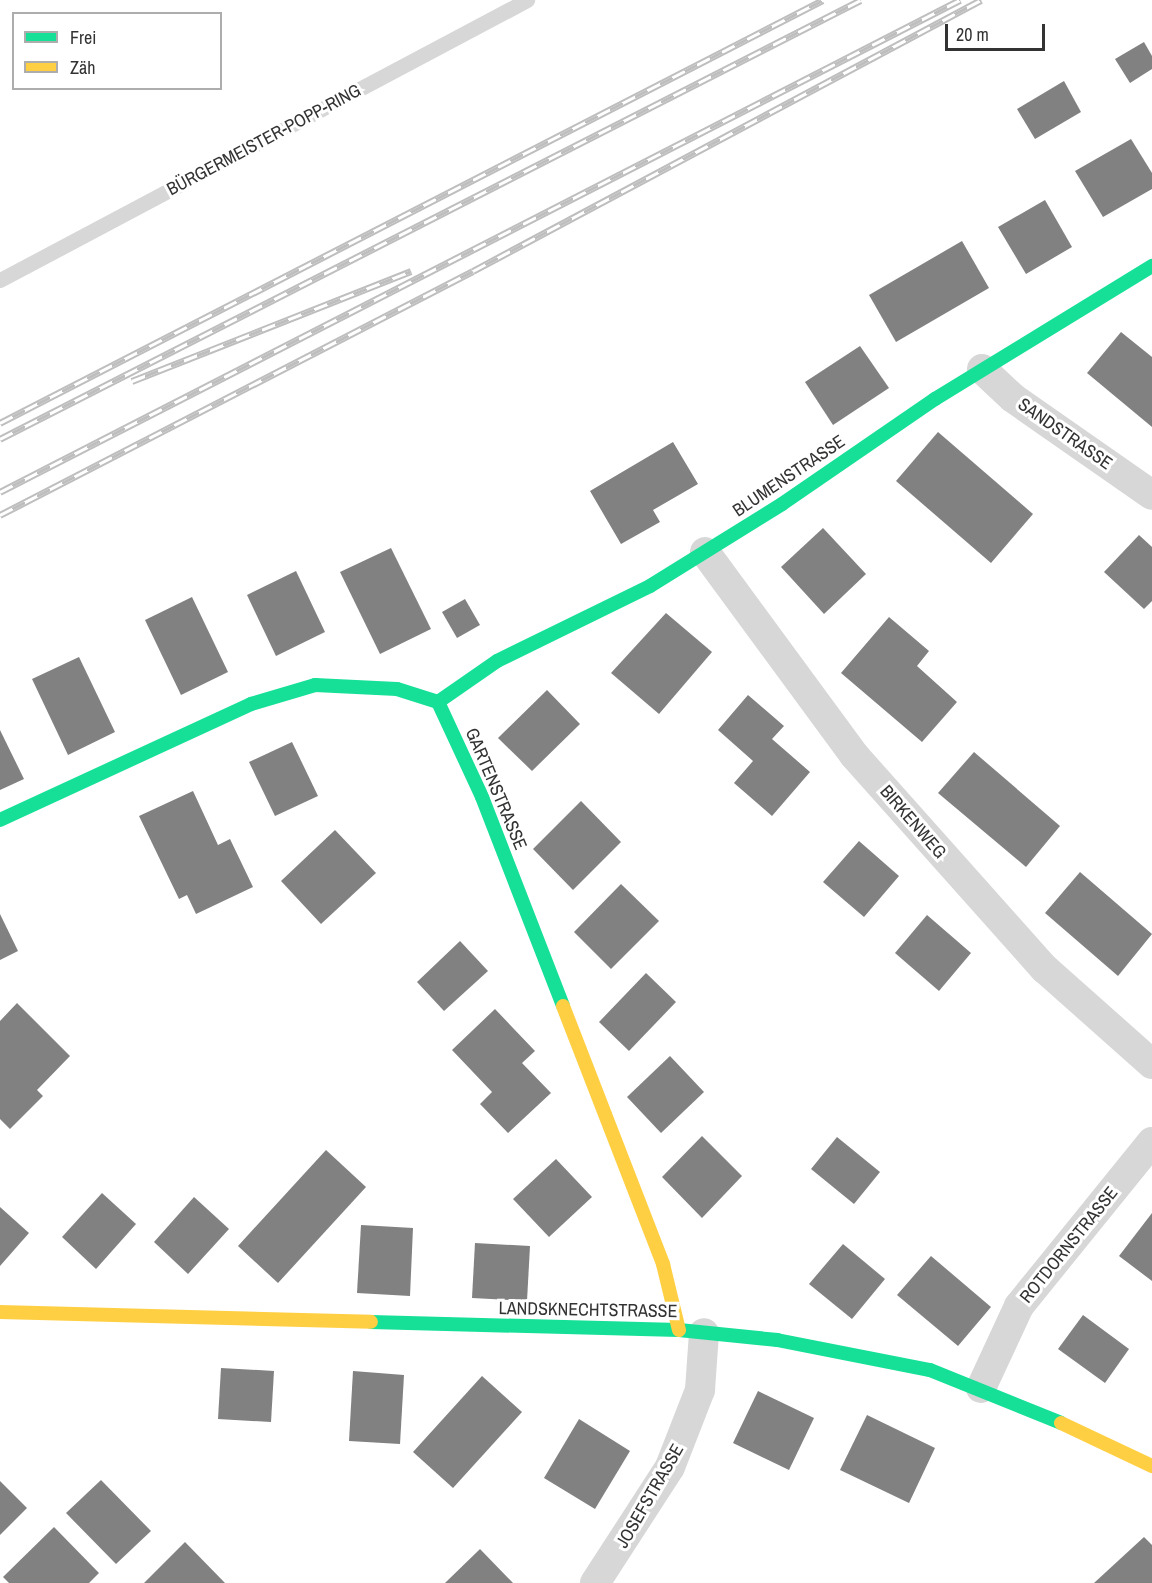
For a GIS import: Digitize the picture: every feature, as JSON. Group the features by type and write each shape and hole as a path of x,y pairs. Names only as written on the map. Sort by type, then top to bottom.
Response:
{"street":[{"name":"BLUMENSTRASSE","path":"438,702 497,661 611,608 705,552 982,369 1152,267"},
{"name":"SANDSTRASSE","path":"982,369 1013,398 1152,495"},
{"name":"BIRKENWEG","path":"705,552 854,755 901,809 1045,969 1152,1064"},
{"path":"0,820 251,704 315,686 397,689 438,702"},
{"name":"GARTENSTRASSE","path":"438,702 482,797 670,1282 692,1331"},
{"name":"ROTDORNSTRASSE","path":"981,1388 1019,1306 1152,1142"},
{"name":"LANDSKNECHTSTRASSE","path":"0,1312 692,1331 839,1351 930,1371 981,1388 1152,1466"},
{"name":"JOSEFSTRASSE","path":"606,1579 670,1467 689,1424 700,1390 692,1331"}],"lane":[{"name":"BÜRGERMEISTER-POPP-RING","path":"0,280 527,0"}],"building":[{"path":"1144,42 1152,56 1152,69 1130,83 1115,59"},
{"path":"1064,81 1081,112 1035,139 1017,109"},
{"path":"1131,139 1152,173 1152,189 1103,217 1075,171"},
{"path":"1045,200 1072,247 1026,274 998,227"},
{"path":"962,241 989,288 896,342 869,295"},
{"path":"1121,332 1152,357 1152,427 1087,373"},
{"path":"860,346 889,388 833,425 805,382"},
{"path":"938,432 1033,514 991,563 896,481"},
{"path":"673,442 698,484 653,510 660,522 621,544 590,491"},
{"path":"823,528 866,574 824,614 781,567"},
{"path":"1139,535 1152,547 1152,601 1144,609 1104,572"},
{"path":"391,548 431,629 380,654 340,572"},
{"path":"296,571 325,632 276,656 247,595"},
{"path":"192,597 228,672 181,695 145,620"},
{"path":"465,599 480,625 457,638 442,612"},
{"path":"666,613 712,652 659,714 611,673"},
{"path":"889,617 929,651 917,666 957,702 922,742 841,673"},
{"path":"79,657 115,732 68,755 32,679"},
{"path":"547,690 580,724 532,771 498,738"},
{"path":"748,695 784,726 772,739 810,772 772,816 734,783 753,761 718,730"},
{"path":"0,730 24,779 0,790"},
{"path":"292,742 318,796 275,816 249,762"},
{"path":"974,752 1060,826 1026,867 938,793"},
{"path":"193,791 218,845 230,839 253,887 196,914 187,895 179,899 139,816"},
{"path":"581,801 621,842 573,890 533,849"},
{"path":"335,830 376,873 321,924 281,881"},
{"path":"859,841 899,876 864,917 823,882"},
{"path":"1080,872 1152,934 1118,976 1045,913"},
{"path":"621,884 659,921 611,969 574,932"},
{"path":"0,914 18,951 0,960"},
{"path":"927,915 971,953 939,991 895,953"},
{"path":"460,941 488,971 444,1011 417,982"},
{"path":"646,973 676,1002 629,1051 599,1022"},
{"path":"17,1003 70,1056 37,1090 43,1096 10,1129 0,1119 0,1021"},
{"path":"495,1009 535,1051 522,1063 551,1093 508,1133 480,1104 492,1092 452,1050"},
{"path":"670,1056 704,1092 661,1133 627,1097"},
{"path":"702,1136 742,1176 702,1218 662,1177"},
{"path":"837,1137 880,1172 854,1204 811,1169"},
{"path":"326,1150 366,1187 278,1283 238,1246"},
{"path":"556,1159 592,1197 549,1237 513,1199"},
{"path":"102,1193 136,1224 96,1269 62,1237"},
{"path":"194,1197 229,1229 188,1274 154,1242"},
{"path":"0,1207 29,1233 0,1266"},
{"path":"1152,1213 1152,1281 1119,1256"},
{"path":"361,1225 413,1228 410,1296 357,1293"},
{"path":"475,1243 530,1246 527,1301 472,1298"},
{"path":"843,1244 885,1279 852,1319 809,1284"},
{"path":"931,1256 991,1307 958,1346 897,1295"},
{"path":"1083,1315 1129,1349 1105,1383 1058,1349"},
{"path":"221,1368 274,1371 271,1422 218,1419"},
{"path":"353,1371 404,1375 400,1444 349,1441"},
{"path":"482,1376 522,1412 453,1488 413,1452"},
{"path":"758,1391 814,1418 789,1470 733,1443"},
{"path":"867,1415 935,1448 909,1503 840,1470"},
{"path":"579,1419 630,1451 595,1509 544,1478"},
{"path":"101,1480 151,1531 116,1564 66,1513"},
{"path":"0,1481 27,1508 0,1535"},
{"path":"54,1527 99,1573 89,1583 9,1583 3,1577"},
{"path":"1144,1537 1152,1545 1152,1583 1094,1583"},
{"path":"185,1542 225,1583 144,1583"},
{"path":"480,1549 513,1583 445,1583"}],"railway":[{"path":"0,423 823,0"},
{"path":"0,439 861,0"},
{"path":"0,492 960,0"},
{"path":"0,515 473,271 981,0"},
{"path":"132,381 411,271"}],"traffic: fast":[{"path":"438,702 497,661 650,586 782,504 935,399 1152,266"},
{"path":"0,820 251,704 315,685 397,689 438,702 482,797 563,1006"},
{"path":"371,1322 679,1330 777,1340 930,1370 1061,1423"}],"traffic: slow":[{"path":"563,1006 663,1264 679,1330"},
{"path":"0,1312 371,1322"},
{"path":"1061,1423 1152,1466"}]}
